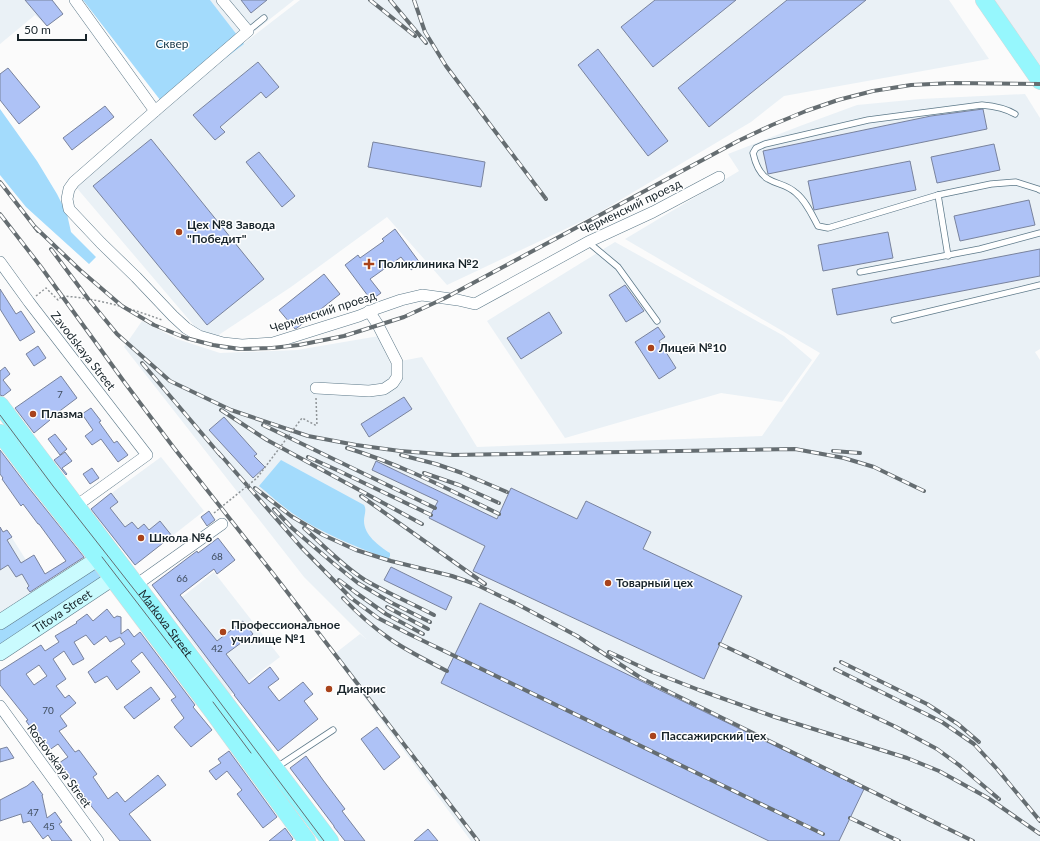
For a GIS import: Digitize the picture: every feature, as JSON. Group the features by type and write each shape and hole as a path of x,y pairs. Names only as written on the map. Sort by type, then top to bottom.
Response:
{"main road":[{"path":"984,0 1040,81"},
{"name":"Markova Street","path":"0,405 76,506 104,555"},
{"name":"Markova Street","path":"0,433 36,481 104,555 213,712 307,841"},
{"name":"Markova Street","path":"118,574 136,585 330,841"}],"street":[{"path":"75,0 155,112"},
{"path":"222,0 248,31"},
{"name":"Черменский проезд","path":"248,31 74,182 69,189 66,199 69,208 101,243 173,316 186,328 199,336 223,343 242,345 273,343 359,316 401,300 422,295 475,304 588,242 653,212 719,177"},
{"name":"Zavodskaya Street","path":"0,262 5,277 29,302 147,455 76,506"},
{"path":"316,388 369,391 384,389 393,383 397,377 397,362 369,311"},
{"path":"136,585 222,524"},
{"name":"Titova Street","path":"0,622 104,555"},
{"name":"Titova Street","path":"0,653 118,574"},
{"name":"Rostovskaya Street","path":"0,706 98,841"}],"lane":[{"path":"248,31 264,18"},
{"path":"1015,114 1009,110 982,105 868,120 766,144 756,148 753,153 755,162 761,172 768,179 788,186 798,194 818,226 828,228 938,195 991,184 1016,182 1040,190"},
{"path":"938,195 948,256"},
{"path":"860,272 980,250 1040,233"},
{"path":"588,242 618,267 657,321"},
{"path":"894,320 1040,285"},
{"path":"276,769 333,730"}],"path":[{"path":"29,302 46,288 58,300 62,296 122,306 165,321 173,316"},
{"path":"214,513 257,478 302,418 317,426 316,388"}],"shaded area":[{"path":"0,0 53,0 63,14 47,26 35,15 0,44"},
{"path":"209,0 294,0 241,42"},
{"path":"300,0 949,0 989,59 784,96 751,122 595,215 447,285 387,217 291,287 214,338 196,328 70,180"},
{"path":"993,0 1040,0 1040,65"},
{"path":"1025,94 1040,118 1040,349 1035,352 1040,360 1040,841 471,841 333,655 360,634 366,639 304,577 124,347 142,321 177,339 220,353 297,350 379,336 390,363 422,357 477,447 762,436 820,353 625,239 739,171 728,154 857,105 920,99"},
{"name":"Лицей №10","path":"615,242 784,336 812,360 782,402 721,393 565,438 487,321"},
{"name":"Школа №6","path":"161,457 204,511 135,565 90,509"},
{"path":"7,530 26,560 34,555 52,585 0,617 0,534"},
{"name":"Профессиональное училище №1","path":"214,572 280,657 230,695 168,608"}],"green space":[{"name":"Сквер","path":"83,0 210,0 244,44 164,105"},
{"path":"0,109 37,161 57,194 67,214 71,232 96,257 89,264 26,207 0,175"},
{"path":"281,460 364,505 364,521 367,531 373,540 390,553 389,558 350,544 314,527 292,513 259,486"},
{"path":"96,567 106,579 0,648 0,629"}],"building":[{"path":"25,0 52,0 63,14 47,26"},
{"path":"241,0 267,0 251,13"},
{"path":"655,0 736,0 653,67 621,27"},
{"path":"787,0 866,0 709,127 678,88"},
{"path":"598,49 668,141 648,156 578,65"},
{"path":"258,62 279,87 266,98 261,92 220,127 225,132 215,140 193,115"},
{"path":"8,68 40,107 19,124 0,100 0,74"},
{"path":"105,106 114,117 72,150 63,138"},
{"path":"983,109 987,129 768,174 763,151 931,116"},
{"name":"Цех №8 Завода \"Победит\"","path":"151,139 264,279 207,325 93,186"},
{"path":"373,142 485,162 481,187 368,167"},
{"path":"994,144 1000,170 937,183 931,157"},
{"path":"259,152 295,196 282,207 246,162"},
{"path":"910,161 916,190 814,210 808,181"},
{"path":"1029,200 1035,225 960,241 954,216"},
{"name":"Поликлиника №2","path":"395,229 420,263 411,270 401,257 370,279 381,293 371,300 345,265 358,255 360,258 384,241 382,239"},
{"path":"888,232 893,258 823,271 818,245"},
{"path":"1040,249 1040,276 837,315 832,289"},
{"path":"324,274 340,294 295,329 279,310"},
{"path":"625,285 644,311 626,322 609,295"},
{"path":"0,289 16,314 21,311 35,332 20,341 0,309"},
{"path":"549,312 562,333 521,359 507,338"},
{"path":"658,327 665,337 659,341 676,368 659,379 635,342"},
{"path":"38,346 46,358 34,366 26,354"},
{"path":"5,367 10,374 3,380 11,390 3,396 0,395 0,371"},
{"path":"61,376 77,398 49,419 50,420 34,433 15,408"},
{"path":"404,397 412,409 369,437 361,424"},
{"path":"91,408 101,421 99,422 114,443 117,441 128,455 118,462 101,439 92,445 85,436 93,430 82,414"},
{"path":"224,417 257,454 254,456 265,467 253,478 209,430"},
{"path":"55,434 67,449 60,455 48,439"},
{"path":"0,450 84,557 30,592 27,588 29,586 22,574 16,577 8,565 0,570 0,527 3,532 7,530 12,537 7,540 21,563 34,555 45,574 66,561 23,504 21,506 2,479 3,478 0,474"},
{"path":"65,452 72,461 62,468 67,474 66,475 54,460"},
{"name":"Товарный цех","path":"376,461 497,519 511,488 577,519 586,501 651,532 643,549 742,596 704,679 473,571 485,546 429,518 438,501 372,470"},
{"path":"92,468 99,478 90,484 83,474"},
{"path":"111,493 118,502 110,508 125,527 132,522 138,529 144,524 149,530 160,521 172,536 135,565 91,509"},
{"path":"209,511 215,520 207,526 201,517"},
{"path":"218,538 235,560 217,574 214,569 180,595 217,641 243,621 253,634 226,654 249,684 270,667 279,679 268,687 279,701 303,682 313,694 304,701 318,719 278,751 152,585 197,551 198,553"},
{"path":"391,567 452,597 446,610 384,580"},
{"name":"Пассажирский цех","path":"480,603 864,789 839,841 769,841 441,683"},
{"path":"107,609 114,618 117,616 121,617 121,634 128,629 134,637 140,632 195,705 193,707 212,730 191,747 174,727 184,718 171,700 176,697 142,652 131,661 140,672 117,690 107,676 95,683 88,672 125,644 120,637 110,642 106,636 94,645 86,635 74,642 84,659 73,665 64,651 53,659 66,679 56,686 65,698 69,695 76,703 60,716 67,726 59,731 75,752 79,750 97,774 93,777 108,799 117,792 125,802 158,775 166,785 129,814 151,841 120,841 77,788 59,763 68,757 58,744 48,751 26,721 28,720 0,685 0,671 41,645 45,651 59,642 55,636 77,623 76,622 87,614 93,621","holes":["39,665 47,676 34,685 26,674"]},
{"path":"151,687 160,699 134,719 124,707"},
{"path":"377,727 400,757 384,770 361,739"},
{"path":"7,747 14,758 0,762 0,749"},
{"path":"229,751 277,817 263,828 237,794 242,790 227,771 216,780 209,771 221,763 218,759"},
{"path":"306,756 345,809 342,811 365,841 345,841 290,768"},
{"path":"33,781 43,795 47,818 55,812 62,822 59,824 72,841 52,841 48,835 43,839 30,821 23,823 21,814 0,821 0,800 27,786"},
{"path":"285,828 293,839 291,841 269,841"},
{"path":"428,829 438,841 414,841"}],"tram line":[{"path":"0,415 53,486 162,625 324,841"},
{"path":"102,557 172,648"},
{"path":"213,702 251,753"}],"railway":[{"path":"370,0 415,36"},
{"path":"390,0 426,43"},
{"path":"414,0 425,32 446,66 546,199"},
{"path":"35,227 80,270 122,306 154,325 186,338 213,345 240,349 299,345 344,336 404,317 445,298 738,141 806,111 838,100 873,91 911,85 953,83 1040,84"},
{"path":"0,182 38,231"},
{"path":"0,214 41,267 174,448 278,580 478,841"},
{"path":"51,249 89,300 117,334 170,381 231,410 308,436 400,451 453,455 795,449 844,458 874,467 924,491"},
{"path":"142,363 221,456"},
{"path":"221,410 267,440 422,524"},
{"path":"263,425 435,508"},
{"path":"347,448 367,454 405,470 499,514"},
{"path":"833,451 860,453"},
{"path":"218,452 301,547 351,598 378,618 823,834"},
{"path":"401,455 436,464 462,473 507,492"},
{"path":"308,457 431,515"},
{"path":"424,473 459,485 499,503"},
{"path":"255,488 291,516 323,535 356,550 391,561 452,576 475,584 517,604 577,636 641,678 973,841"},
{"path":"361,496 485,584"},
{"path":"274,509 292,528 358,583 390,602 430,622"},
{"path":"304,528 341,562 365,580 434,615"},
{"path":"339,580 386,614 423,634"},
{"path":"343,598 377,630 410,652 447,671"},
{"path":"387,607 428,629"},
{"path":"720,644 896,727 937,749 959,765 999,799"},
{"path":"609,652 650,671 699,690 775,717 907,758 939,771 988,798 1040,834"},
{"path":"841,662 927,704 958,724 979,742"},
{"path":"835,669 942,722 974,744 998,770 1040,821"},
{"path":"850,818 899,841"}],"place":[{"name":"Цех №8 Завода \"Победит\"","path":"179,232"},
{"name":"Поликлиника №2","path":"369,264"},
{"name":"Лицей №10","path":"651,348"},
{"name":"Плазма","path":"33,414"},
{"name":"Школа №6","path":"141,538"},
{"name":"Товарный цех","path":"608,583"},
{"name":"Профессиональное училище №1","path":"223,632"},
{"name":"Диакрис","path":"329,689"},
{"name":"Пассажирский цех","path":"653,736"}]}
